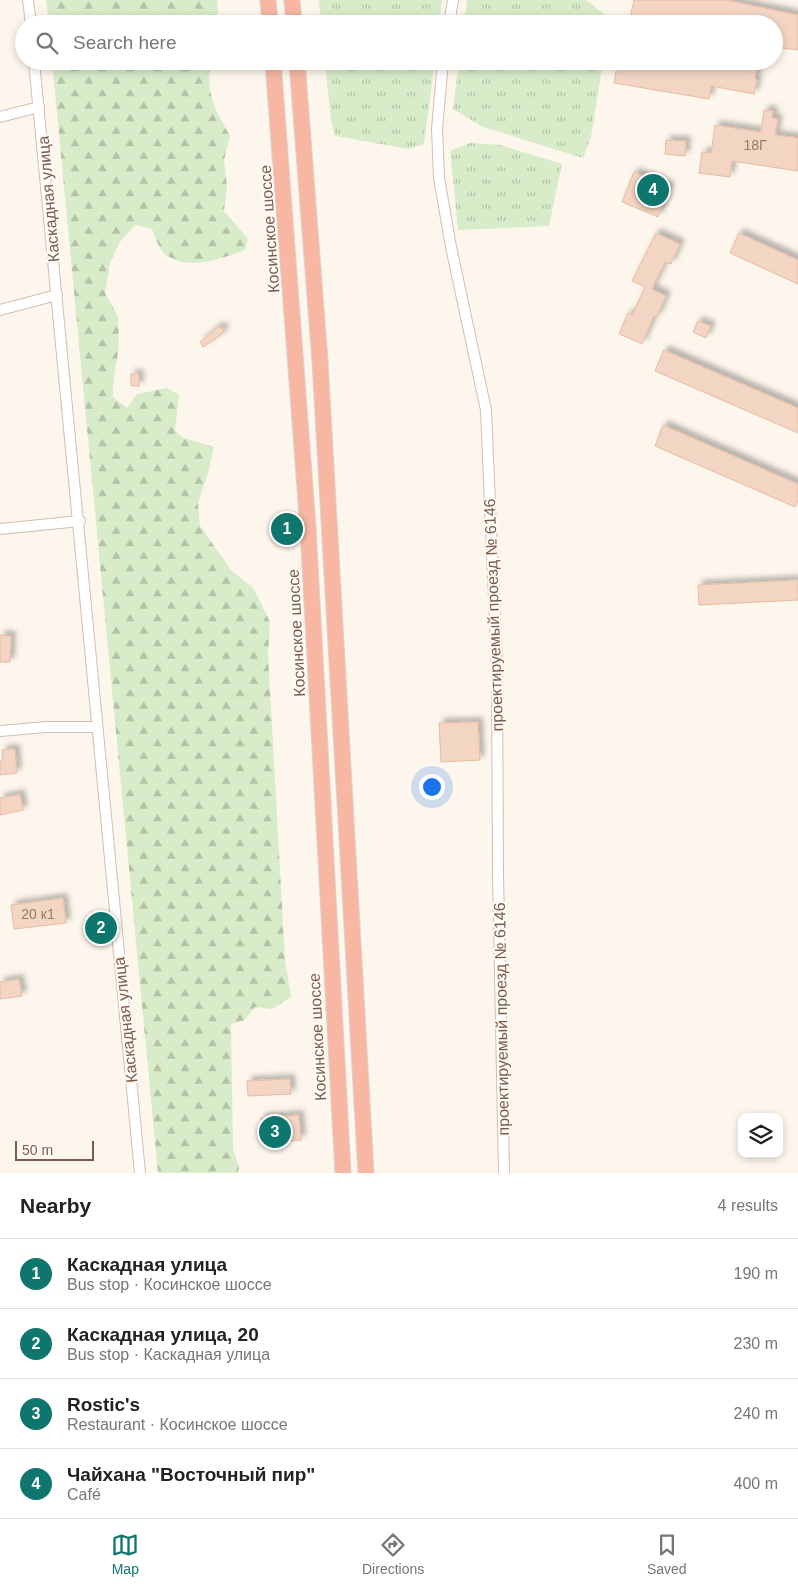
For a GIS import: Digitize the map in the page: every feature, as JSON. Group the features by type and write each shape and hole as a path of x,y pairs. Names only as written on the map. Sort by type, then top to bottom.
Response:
{"highway":[{"path":"268,0 269,15"},
{"path":"292,0 293,15"},
{"name":"Косинское шоссе","path":"275,70 308,528 343,1173"},
{"path":"298,70 320,361 366,1173"}],"street":[{"path":"28,0 30,15"},
{"path":"450,15 453,0"},
{"name":"Каскадная улица","path":"35,70 80,521 97,727 140,1173"},
{"name":"проектируемый проезд № 6146","path":"442,70 437,129 439,178 486,410 497,670 498,884 504,1173"},
{"path":"0,117 39,107"},
{"path":"0,310 57,295"},
{"path":"0,529 80,521"},
{"path":"0,731 46,727 97,727"}],"green space":[{"path":"46,0 217,0 218,15 48,15"},
{"path":"319,0 442,0 440,15 320,15"},
{"path":"467,0 586,0 605,15 465,15"},
{"path":"53,70 209,70 210,91 220,118 230,136 224,160 227,186 224,211 248,239 245,250 226,257 205,262 184,262 174,259 163,252 152,229 135,225 120,242 110,263 105,293 118,316 119,347 113,383 113,397 127,408 137,394 167,388 179,395 175,431 184,438 214,447 198,503 200,526 231,570 254,589 270,622 268,655 285,960 291,997 272,1009 255,1007 245,1020 231,1024 233,1149 239,1167 238,1173 158,1173"},
{"path":"326,70 434,70 424,144 409,149 335,136 331,121"},
{"path":"458,70 602,70 591,137 583,158 483,127 453,109"},
{"path":"470,143 500,145 562,164 549,226 458,230 450,151"}],"building":[{"path":"634,0 726,0 798,15 798,50 783,48 783,15 631,15"},
{"path":"616,70 756,70 755,79 757,80 754,94 711,86 709,99 614,83"},
{"path":"764,110 773,111 772,118 778,119 775,135 798,138 798,171 732,161 730,177 699,173 702,152 711,153 715,125 761,132"},
{"path":"666,140 686,141 685,156 665,154"},
{"path":"634,172 670,187 658,217 622,202"},
{"path":"656,233 680,244 671,264 665,262 652,289 666,296 657,317 654,316 642,344 619,334 628,313 632,315 645,287 632,281"},
{"path":"739,233 798,260 798,284 730,253"},
{"path":"698,321 711,326 706,338 693,332"},
{"path":"218,327 224,328 223,333 203,347 200,342"},
{"path":"664,350 798,408 798,433 655,371"},
{"path":"131,374 139,374 139,386 131,386"},
{"path":"663,425 798,484 798,501 795,507 655,446"},
{"path":"798,580 798,600 699,605 698,585"},
{"path":"0,635 11,636 10,662 0,662"},
{"path":"478,722 480,760 441,762 439,723"},
{"path":"15,749 17,773 0,775 0,761 3,760 2,750"},
{"path":"20,794 23,810 0,815 0,798"},
{"path":"63,898 66,923 14,929 11,905"},
{"path":"19,979 22,996 0,999 0,982"},
{"path":"290,1079 291,1094 248,1096 247,1081"},
{"path":"299,1115 301,1140 263,1143 261,1118"}],"place":[{"name":"Чайхана \"Восточный пир\"","path":"653,190"},
{"name":"Каскадная улица","path":"287,529"},
{"name":"Каскадная улица, 20","path":"101,928"},
{"name":"Rostic's","path":"275,1132"}]}
